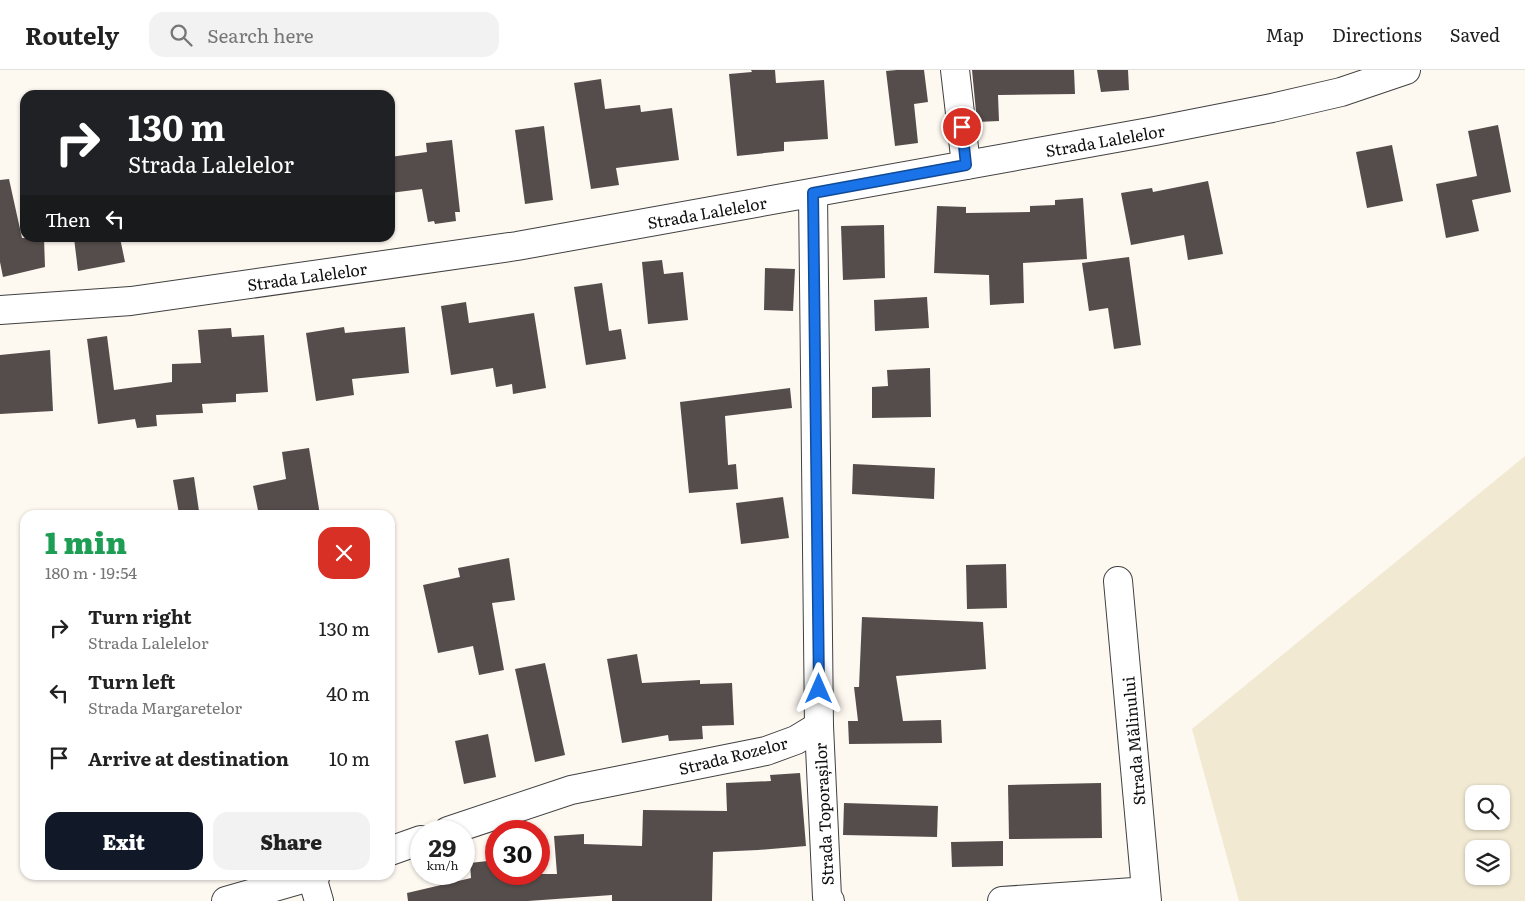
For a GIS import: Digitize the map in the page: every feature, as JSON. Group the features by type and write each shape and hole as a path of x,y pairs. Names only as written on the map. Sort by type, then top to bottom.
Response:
{"street":[{"path":"955,70 966,165"},
{"name":"Strada Lalelelor","path":"0,310 131,301 517,246 1272,108 1341,92 1406,70"},
{"path":"813,193 819,726"},
{"name":"Strada Mălinului","path":"1118,581 1146,901"},
{"name":"Strada Rozelor","path":"475,822 572,790 766,751 796,740 819,726"},
{"name":"Strada Toporașilor","path":"819,726 827,897 830,901"},
{"path":"395,848 410,844"},
{"path":"226,901 316,884"},
{"path":"1002,901 1134,892 1146,901"}],"shaded area":[{"path":"1525,456 1525,901 1239,901 1192,729"}],"building":[{"path":"751,70 775,70 776,83 824,80 828,139 784,142 784,151 737,156 729,74 752,72"},
{"path":"924,70 928,102 914,104 918,143 895,146 886,71"},
{"path":"972,70 1074,70 1075,94 998,95 999,121 977,122"},
{"path":"1097,70 1128,70 1129,90 1101,92"},
{"path":"601,79 605,109 640,105 641,112 672,108 679,160 616,168 619,185 591,189 574,83"},
{"path":"1498,125 1511,192 1472,200 1479,231 1446,238 1436,184 1477,176 1468,131"},
{"path":"544,126 553,200 525,204 515,130"},
{"path":"452,140 460,212 455,212 456,221 435,224 434,221 428,222 422,189 395,192 395,156 427,152 426,143"},
{"path":"1392,145 1403,201 1367,208 1356,152"},
{"path":"9,179 20,229 20,242 44,242 45,267 3,277 0,262 0,180"},
{"path":"1208,181 1223,254 1188,260 1184,235 1131,245 1121,193 1152,188 1153,192"},
{"path":"1083,198 1087,259 1023,263 1024,303 990,305 989,275 934,273 937,206 966,207 966,213 1030,212 1030,206 1055,205 1055,200"},
{"path":"884,225 885,278 843,280 841,226"},
{"path":"74,242 121,242 125,262 78,271"},
{"path":"1129,257 1141,345 1114,349 1108,308 1089,311 1082,263"},
{"path":"662,260 664,274 683,272 688,320 648,324 642,262"},
{"path":"765,268 795,269 793,311 764,310"},
{"path":"602,283 609,331 621,329 626,359 586,365 574,287"},
{"path":"927,297 929,328 875,331 874,300"},
{"path":"466,302 469,323 534,313 546,388 513,394 512,384 496,387 493,368 451,375 441,306"},
{"path":"344,327 345,333 405,327 409,373 352,379 354,395 316,401 306,333"},
{"path":"231,328 232,337 264,335 268,392 236,394 236,402 202,404 203,413 156,415 157,426 137,428 135,419 98,424 87,339 107,336 114,390 172,382 172,364 201,363 198,330"},
{"path":"50,350 53,411 0,414 0,355"},
{"path":"930,368 931,417 872,418 872,387 888,386 887,370"},
{"path":"790,388 792,408 725,416 728,465 736,464 738,489 689,493 680,402"},
{"path":"309,448 319,510 258,510 253,486 286,479 282,452"},
{"path":"853,464 935,468 934,499 852,494"},
{"path":"194,477 199,510 178,510 173,480"},
{"path":"783,497 789,538 741,544 736,503"},
{"path":"509,558 515,600 492,603 504,670 479,675 473,646 438,653 423,585 460,577 458,568"},
{"path":"1006,564 1007,608 967,609 966,565"},
{"path":"862,617 983,622 986,669 896,676 903,721 941,720 942,743 849,744 848,721 858,721 854,687 859,687"},
{"path":"637,654 642,683 700,680 700,684 732,683 734,725 702,726 703,739 669,741 668,735 622,743 607,659"},
{"path":"545,663 565,755 535,762 515,669"},
{"path":"488,734 496,777 464,784 455,741"},
{"path":"800,773 806,846 713,852 712,901 612,901 612,895 528,901 408,901 407,893 441,885 475,885 475,862 485,861 485,885 550,885 550,874 557,874 554,836 584,834 584,844 642,846 643,810 727,811 726,783 771,781 770,775"},
{"path":"1101,783 1102,838 1009,839 1008,785"},
{"path":"844,803 938,806 937,837 843,835"},
{"path":"1003,841 1003,866 952,867 951,842"}],"route":[{"path":"819,689 813,193 966,165 962,127"}]}
